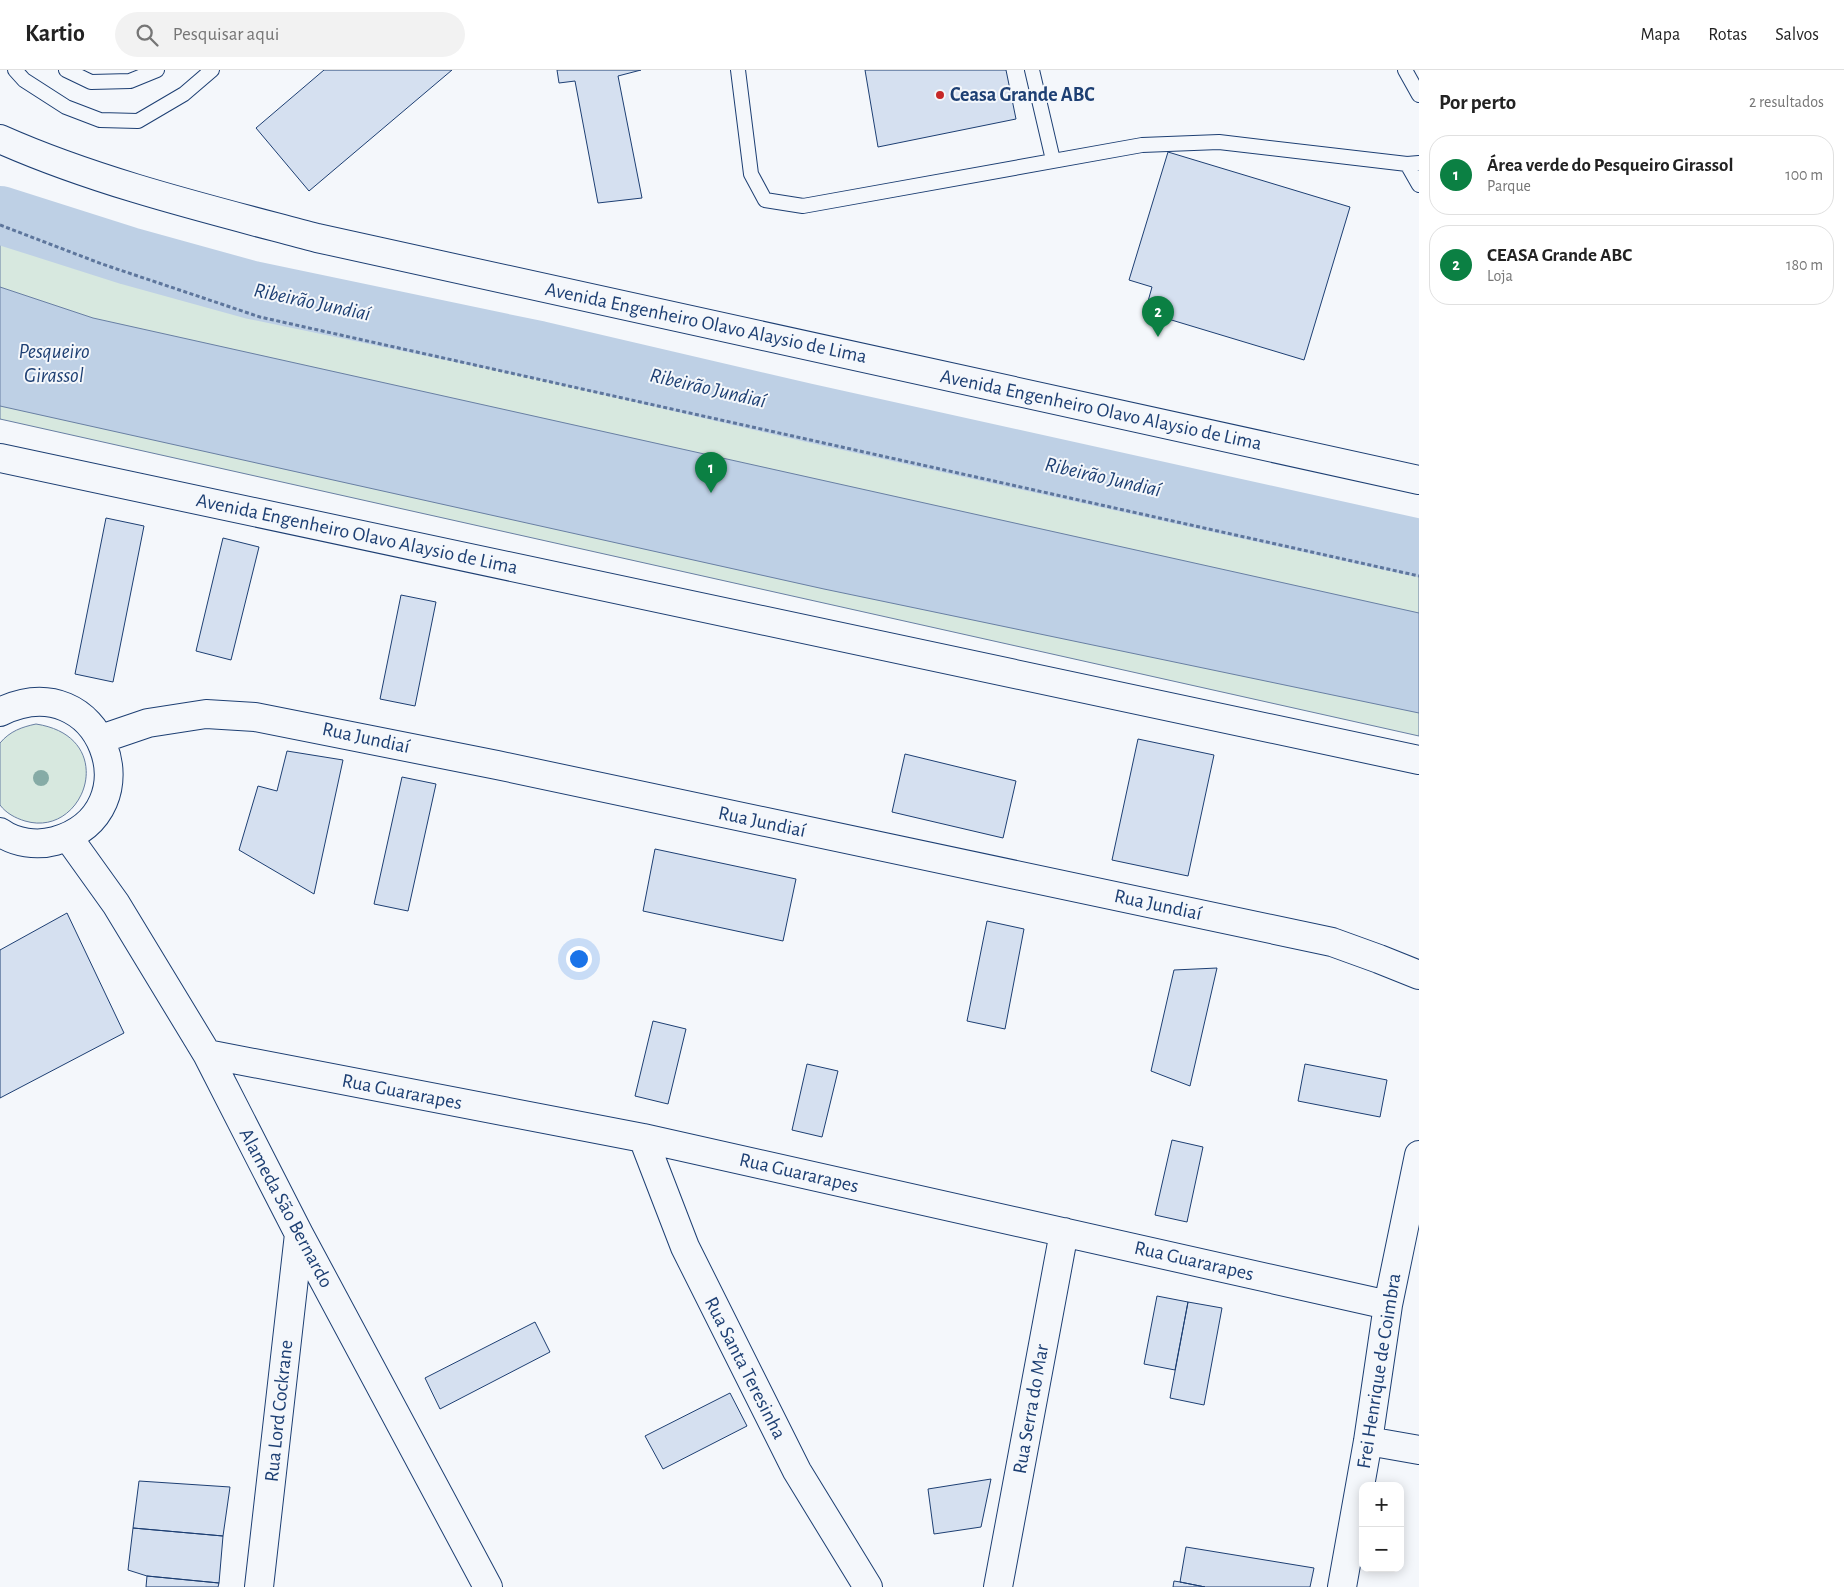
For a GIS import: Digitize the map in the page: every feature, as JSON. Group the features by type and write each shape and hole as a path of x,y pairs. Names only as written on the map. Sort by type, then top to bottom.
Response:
{"street":[{"name":"Avenida Engenheiro Olavo Alaysio de Lima","path":"0,138 80,170 198,206 317,238 1419,480"},
{"name":"Avenida Engenheiro Olavo Alaysio de Lima","path":"0,458 1419,760"},
{"path":"0,712 15,705 35,702 55,703 73,711 89,723 101,739 108,761 109,784 101,806 87,824 68,837 47,843 26,843 0,832"},
{"name":"Rua Jundiaí","path":"101,739 148,723 206,714 255,717 497,765 1332,942 1379,958 1419,975"},
{"name":"Alameda São Bernardo","path":"68,837 116,904 206,1054 299,1234 488,1587"},
{"name":"Rua Guararapes","path":"206,1054 643,1138 1388,1305"},
{"name":"Rua Santa Teresinha","path":"643,1138 689,1256 797,1471 868,1587"},
{"name":"Frei Henrique de Coimbra","path":"1342,1587 1368,1441 1388,1305 1419,1155"},
{"name":"Rua Serra do Mar","path":"998,1587 1064,1232"},
{"name":"Rua Lord Cockrane","path":"259,1587 299,1234"},
{"path":"1368,1441 1419,1450"}],"lane":[{"path":"15,70 24,80 66,107 100,120 138,121 184,94 212,70"},
{"path":"66,70 91,82 130,81 157,70"},
{"path":"738,70 752,174 765,200 803,206 1142,145 1219,142 1413,164 1419,185"},
{"path":"1032,70 1053,160"},
{"path":"1405,70 1419,95"}],"path":[{"path":"0,225 102,264 260,317 1419,576"}],"shaded area":[{"name":"Pesqueiro Girassol","path":"0,231 98,270 1419,567 1419,736 0,419"},
{"path":"36,724 62,733 79,747 86,765 85,784 77,802 64,815 46,823 21,820 8,813 0,805 0,743 16,730"}],"water":[{"name":"Pesqueiro Girassol","path":"0,287 93,318 1419,613 1419,713 824,589 0,406"}],"building":[{"path":"324,70 452,70 309,191 256,128"},
{"path":"557,70 641,70 618,76 642,198 598,203 575,81 559,83"},
{"name":"Ceasa Grande ABC","path":"865,70 1006,70 1016,119 878,147"},
{"path":"1168,152 1350,207 1304,360 1145,312 1152,287 1129,280"},
{"path":"106,518 144,526 113,682 75,674"},
{"path":"223,538 259,547 231,660 196,651"},
{"path":"401,595 436,602 415,706 380,699"},
{"path":"1138,739 1214,755 1188,876 1112,860"},
{"path":"287,751 343,760 314,894 239,850 258,786 277,791"},
{"path":"905,754 1016,781 1003,838 892,812"},
{"path":"402,777 436,784 408,911 374,904"},
{"path":"655,849 796,879 783,941 643,911"},
{"path":"67,913 124,1033 0,1098 0,950"},
{"path":"987,921 1024,929 1005,1029 967,1021"},
{"path":"1217,968 1190,1086 1151,1071 1174,970"},
{"path":"653,1021 686,1029 668,1104 635,1096"},
{"path":"807,1064 838,1071 822,1137 792,1130"},
{"path":"1305,1064 1387,1080 1380,1117 1298,1101"},
{"path":"1172,1140 1203,1147 1187,1222 1155,1215"},
{"path":"1157,1296 1188,1302 1175,1370 1144,1364"},
{"path":"1188,1302 1222,1308 1204,1405 1170,1398"},
{"path":"535,1322 550,1352 440,1409 425,1378"},
{"path":"730,1393 747,1426 663,1469 645,1436"},
{"path":"991,1479 981,1527 934,1534 928,1489"},
{"path":"139,1481 230,1487 223,1536 133,1528"},
{"path":"133,1528 223,1536 219,1583 147,1576 128,1570"},
{"path":"1186,1547 1314,1568 1310,1587 1205,1587 1180,1582"},
{"path":"147,1576 219,1583 218,1587 146,1587"},
{"path":"1174,1581 1180,1582 1205,1587 1173,1587"}],"waterway":[{"name":"Ribeirão Jundiaí","path":"0,215 129,256 252,290 539,350 805,412 1419,548"}],"place":[{"name":"Ceasa Grande ABC","path":"940,95"},
{"name":"CEASA Grande ABC","path":"1158,337"},
{"name":"Área verde do Pesqueiro Girassol","path":"711,493"}]}
